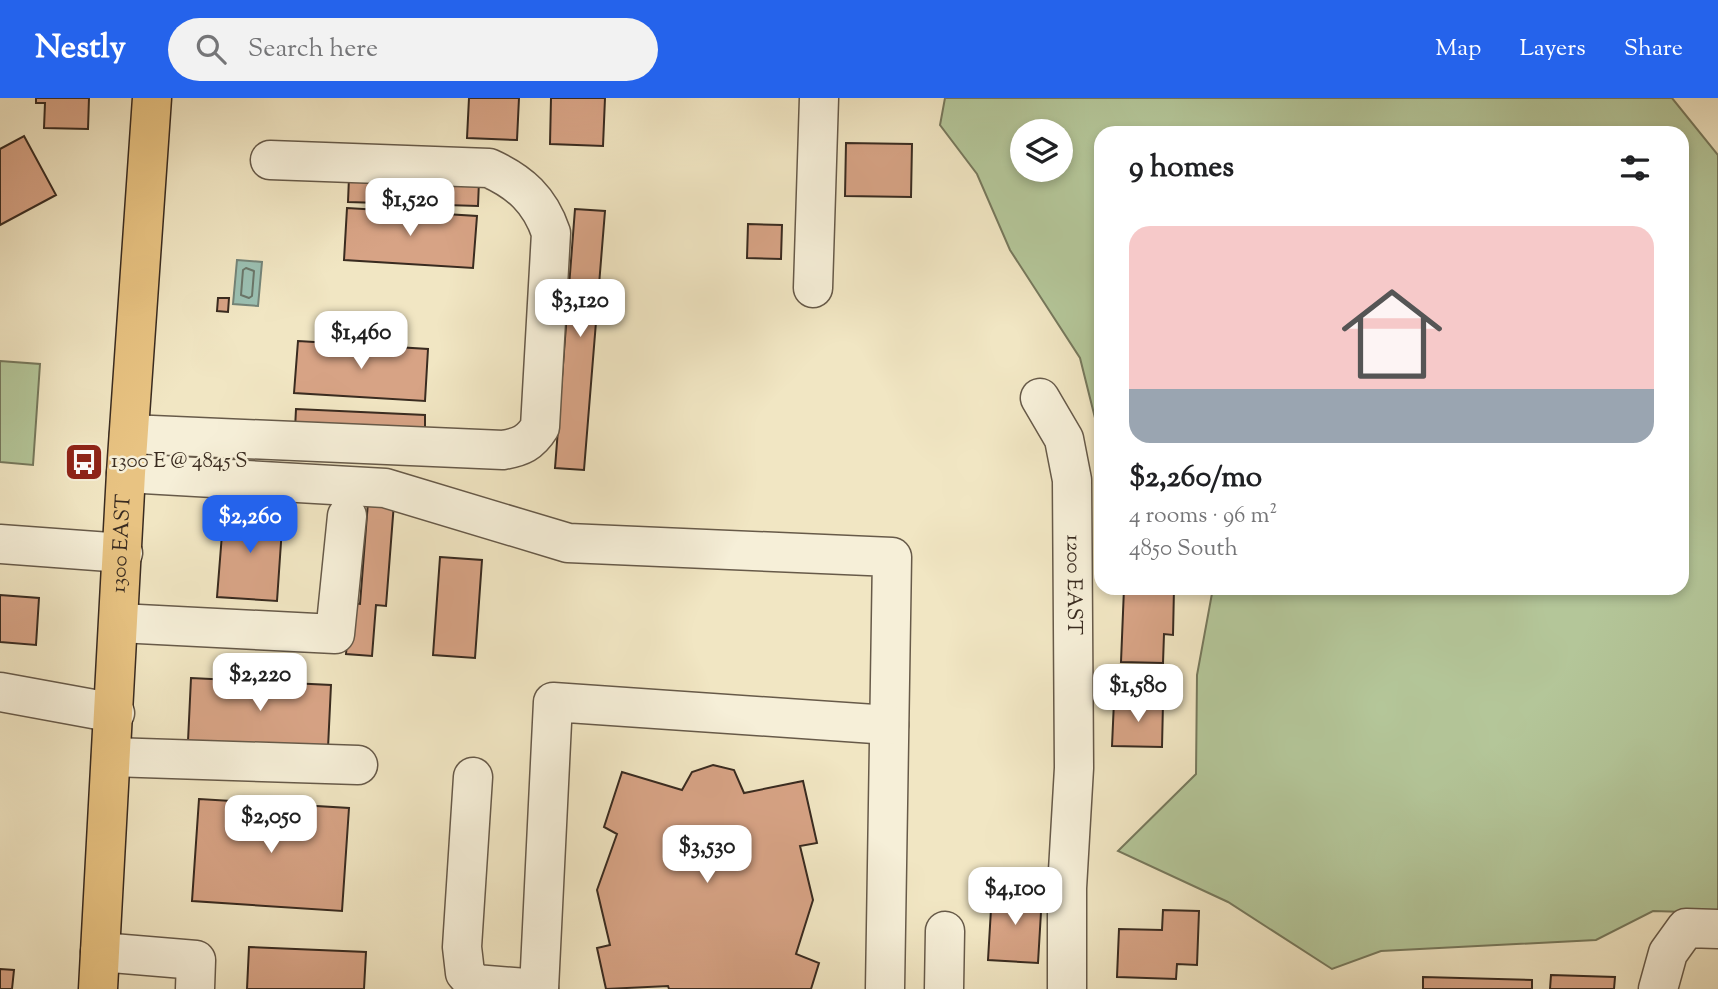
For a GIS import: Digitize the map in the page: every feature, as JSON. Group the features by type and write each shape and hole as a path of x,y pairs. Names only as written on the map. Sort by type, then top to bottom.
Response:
{"main road":[{"name":"1300 EAST","path":"99,971 126,473 152,98"}],"street":[{"path":"813,288 818,98"},
{"path":"129,434 503,450 521,447 533,439 540,427 551,233 545,215 531,195 512,178 489,168 270,160"},
{"name":"1200 EAST","path":"1040,398 1064,439 1072,480 1074,768 1067,888 1067,989"},
{"path":"126,473 385,488 568,543 892,557 885,989"},
{"path":"119,623 335,634 347,516"},
{"path":"0,544 123,553"},
{"path":"0,692 115,713"},
{"path":"473,777 462,947 465,973 475,984 539,989 553,702 889,725"},
{"path":"111,757 358,765"},
{"path":"1657,989 1668,953 1686,928 1718,929"},
{"path":"944,989 945,931"},
{"path":"99,971 196,960 195,989"}],"shaded area":[{"path":"945,98 1672,98 1718,155 1718,913 1653,911 1596,940 1381,951 1332,969 1228,902 1118,851 1196,774 1197,675 1212,595 1689,595 1689,126 1094,126 1094,414 1080,358 1010,250 977,174 940,125"},
{"path":"0,361 40,364 33,465 0,462"}],"water":[{"path":"237,260 262,262 258,306 233,304"}],"building":[{"path":"36,98 89,98 88,129 44,128 45,103 36,103"},
{"path":"469,98 519,98 517,140 467,138"},
{"path":"551,98 605,98 603,146 550,144"},
{"path":"24,136 56,195 0,225 0,149"},
{"path":"846,143 912,144 911,197 845,196"},
{"path":"349,177 479,181 478,206 348,202"},
{"path":"347,208 477,216 473,268 344,260"},
{"path":"575,209 605,211 584,470 555,468"},
{"path":"748,224 782,225 781,259 747,258"},
{"path":"218,298 229,298 228,312 217,311"},
{"path":"298,341 428,349 425,401 294,393"},
{"path":"296,409 425,415 425,434 295,429"},
{"path":"368,502 394,503 386,606 376,605 372,656 346,654 351,603 360,604"},
{"path":"224,509 283,513 277,601 217,597"},
{"path":"440,557 482,560 475,658 433,655"},
{"path":"0,595 39,598 36,645 0,642"},
{"path":"1124,595 1174,595 1173,635 1164,634 1163,663 1121,662"},
{"path":"191,678 331,685 328,748 188,741"},
{"path":"1114,701 1163,703 1162,747 1112,746"},
{"path":"713,765 734,770 744,793 803,781 817,843 800,846 813,900 796,954 819,963 811,989 669,989 668,986 606,989 597,948 610,945 597,890 617,834 604,827 622,772 682,790 692,772"},
{"path":"199,799 349,808 342,911 192,901"},
{"path":"992,892 1042,895 1038,963 988,960"},
{"path":"1163,910 1199,911 1197,965 1177,964 1176,979 1117,977 1119,929 1162,930"},
{"path":"249,947 366,952 364,989 247,989"},
{"path":"0,969 14,970 12,989 0,989"},
{"path":"1551,975 1615,977 1614,989 1550,989"},
{"path":"1423,977 1532,980 1532,989 1423,989"}],"place":[{"name":"1300 E @ 4845 S","path":"84,462"}]}
